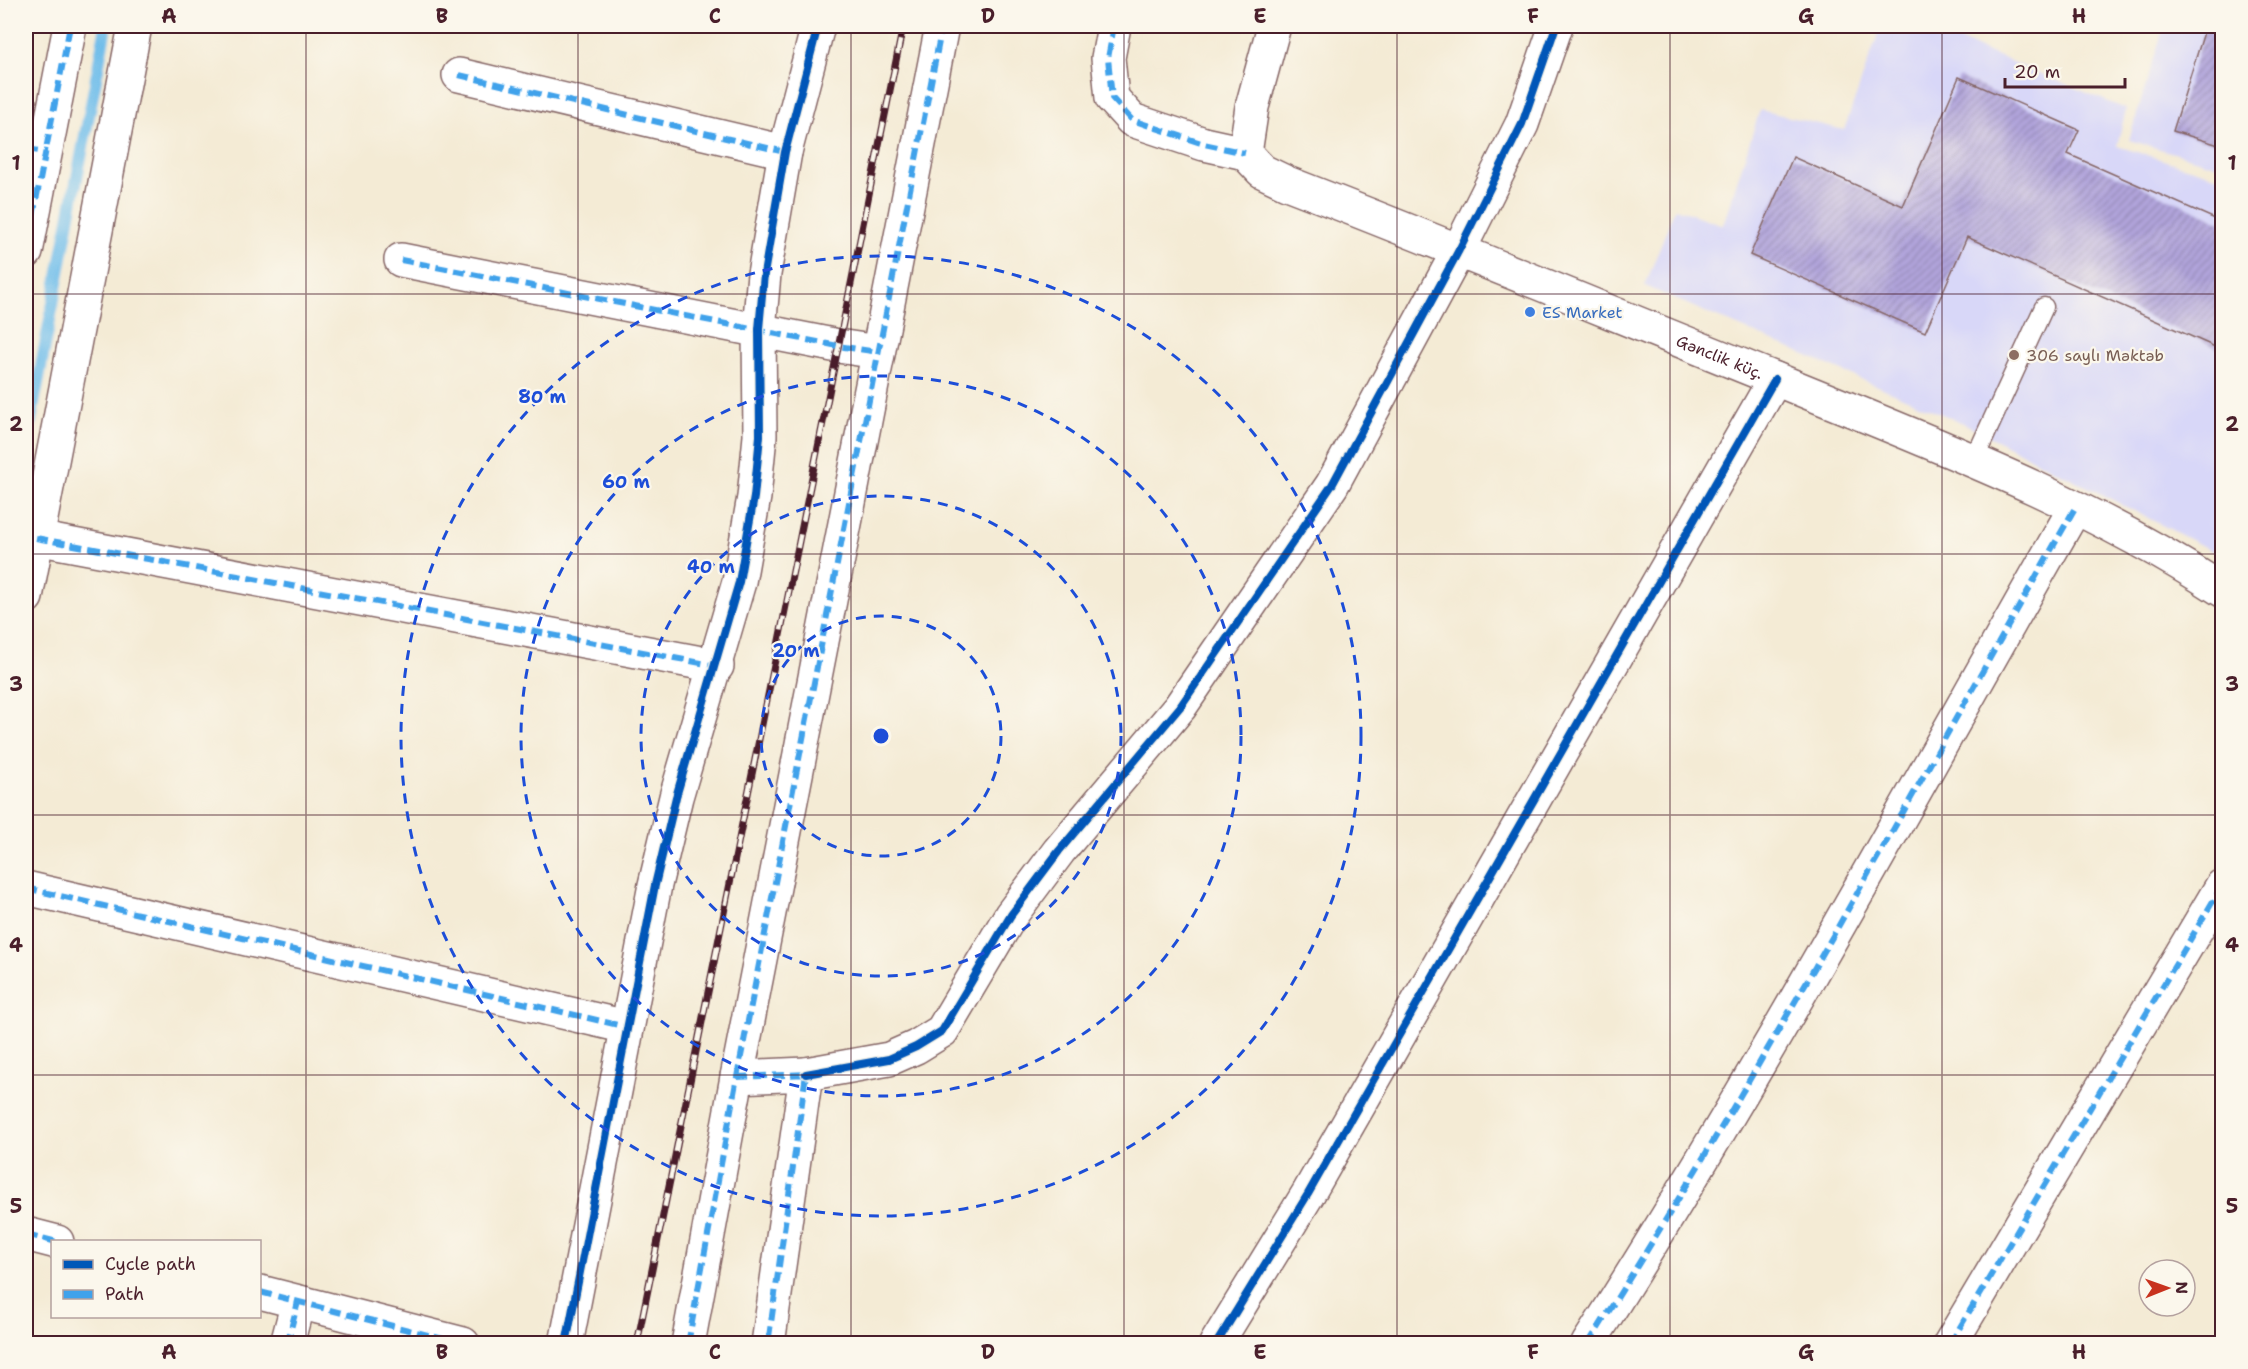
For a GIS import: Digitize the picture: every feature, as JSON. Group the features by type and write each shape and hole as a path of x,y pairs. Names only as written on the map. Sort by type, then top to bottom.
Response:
{"street":[{"path":"26,252 36,150 70,26"},
{"path":"26,597 135,26"},
{"path":"566,1344 655,885 676,797 717,666 739,582 754,497 760,436 759,329 764,274 785,152 818,26"},
{"path":"688,1344 737,1077 942,26"},
{"path":"1114,26 1108,58 1112,98 1131,120 1204,144 1245,153 1252,107 1274,26"},
{"path":"737,1077 806,1074 890,1059 942,1031 1011,915 1059,851 1180,707 1332,485 1460,250 1522,124 1556,26"},
{"path":"459,75 785,152"},
{"name":"Gənclik küç.","path":"1245,153 1262,171 1287,183 1460,250 1974,460 2166,553 2223,590"},
{"path":"401,260 879,352"},
{"path":"1216,1344 1308,1194 1775,379"},
{"path":"1588,1344 1661,1230 1755,1069 2075,508"},
{"path":"36,538 717,666"},
{"path":"1950,1344 2223,886"},
{"path":"26,888 627,1027"},
{"path":"768,1344 806,1074"},
{"path":"26,1234 51,1240"},
{"path":"261,1292 463,1344"},
{"path":"287,1344 298,1302"}],"lane":[{"path":"1974,460 2044,307"}],"shaded area":[{"name":"306 saylı Məktəb","path":"1881,26 1925,26 2126,109 2117,146 2222,178 2222,556 1965,424 1645,286 1675,208 1723,225 1760,110 1844,130"},
{"path":"2164,26 2222,26 2222,167 2129,140"}],"building":[{"path":"2206,26 2222,26 2222,146 2173,131"},
{"path":"1959,77 2079,130 2068,154 2222,222 2222,350 1967,237 1925,332 1750,255 1793,157 1903,206"}],"waterway":[{"path":"26,445 106,26"}],"railway":[{"path":"637,1344 903,26"}],"marked path":[{"path":"26,252 70,26"},
{"path":"688,1344 737,1077 942,26"},
{"path":"1114,26 1108,58 1112,98 1132,120 1204,144 1245,153"},
{"path":"459,75 785,152"},
{"path":"26,149 47,152"},
{"path":"401,260 878,352"},
{"path":"1588,1344 1776,1034 2075,508"},
{"path":"36,538 717,666"},
{"path":"1950,1344 2222,886"},
{"path":"26,888 627,1027"},
{"path":"737,1077 806,1074 768,1344"},
{"path":"26,1234 51,1240"},
{"path":"261,1292 463,1344"},
{"path":"287,1344 298,1302"}],"cycle path":[{"path":"566,1344 655,885 676,797 739,582 754,497 760,436 759,329 764,274 785,152 818,26"},
{"path":"806,1074 889,1059 916,1047 942,1031 1011,915 1059,851 1180,707 1332,485 1459,250 1522,124 1556,26"},
{"path":"1216,1344 1308,1194 1775,379"}],"place":[{"name":"ES Market","path":"1530,312"},
{"name":"306 saylı Məktəb","path":"2014,355"}]}
